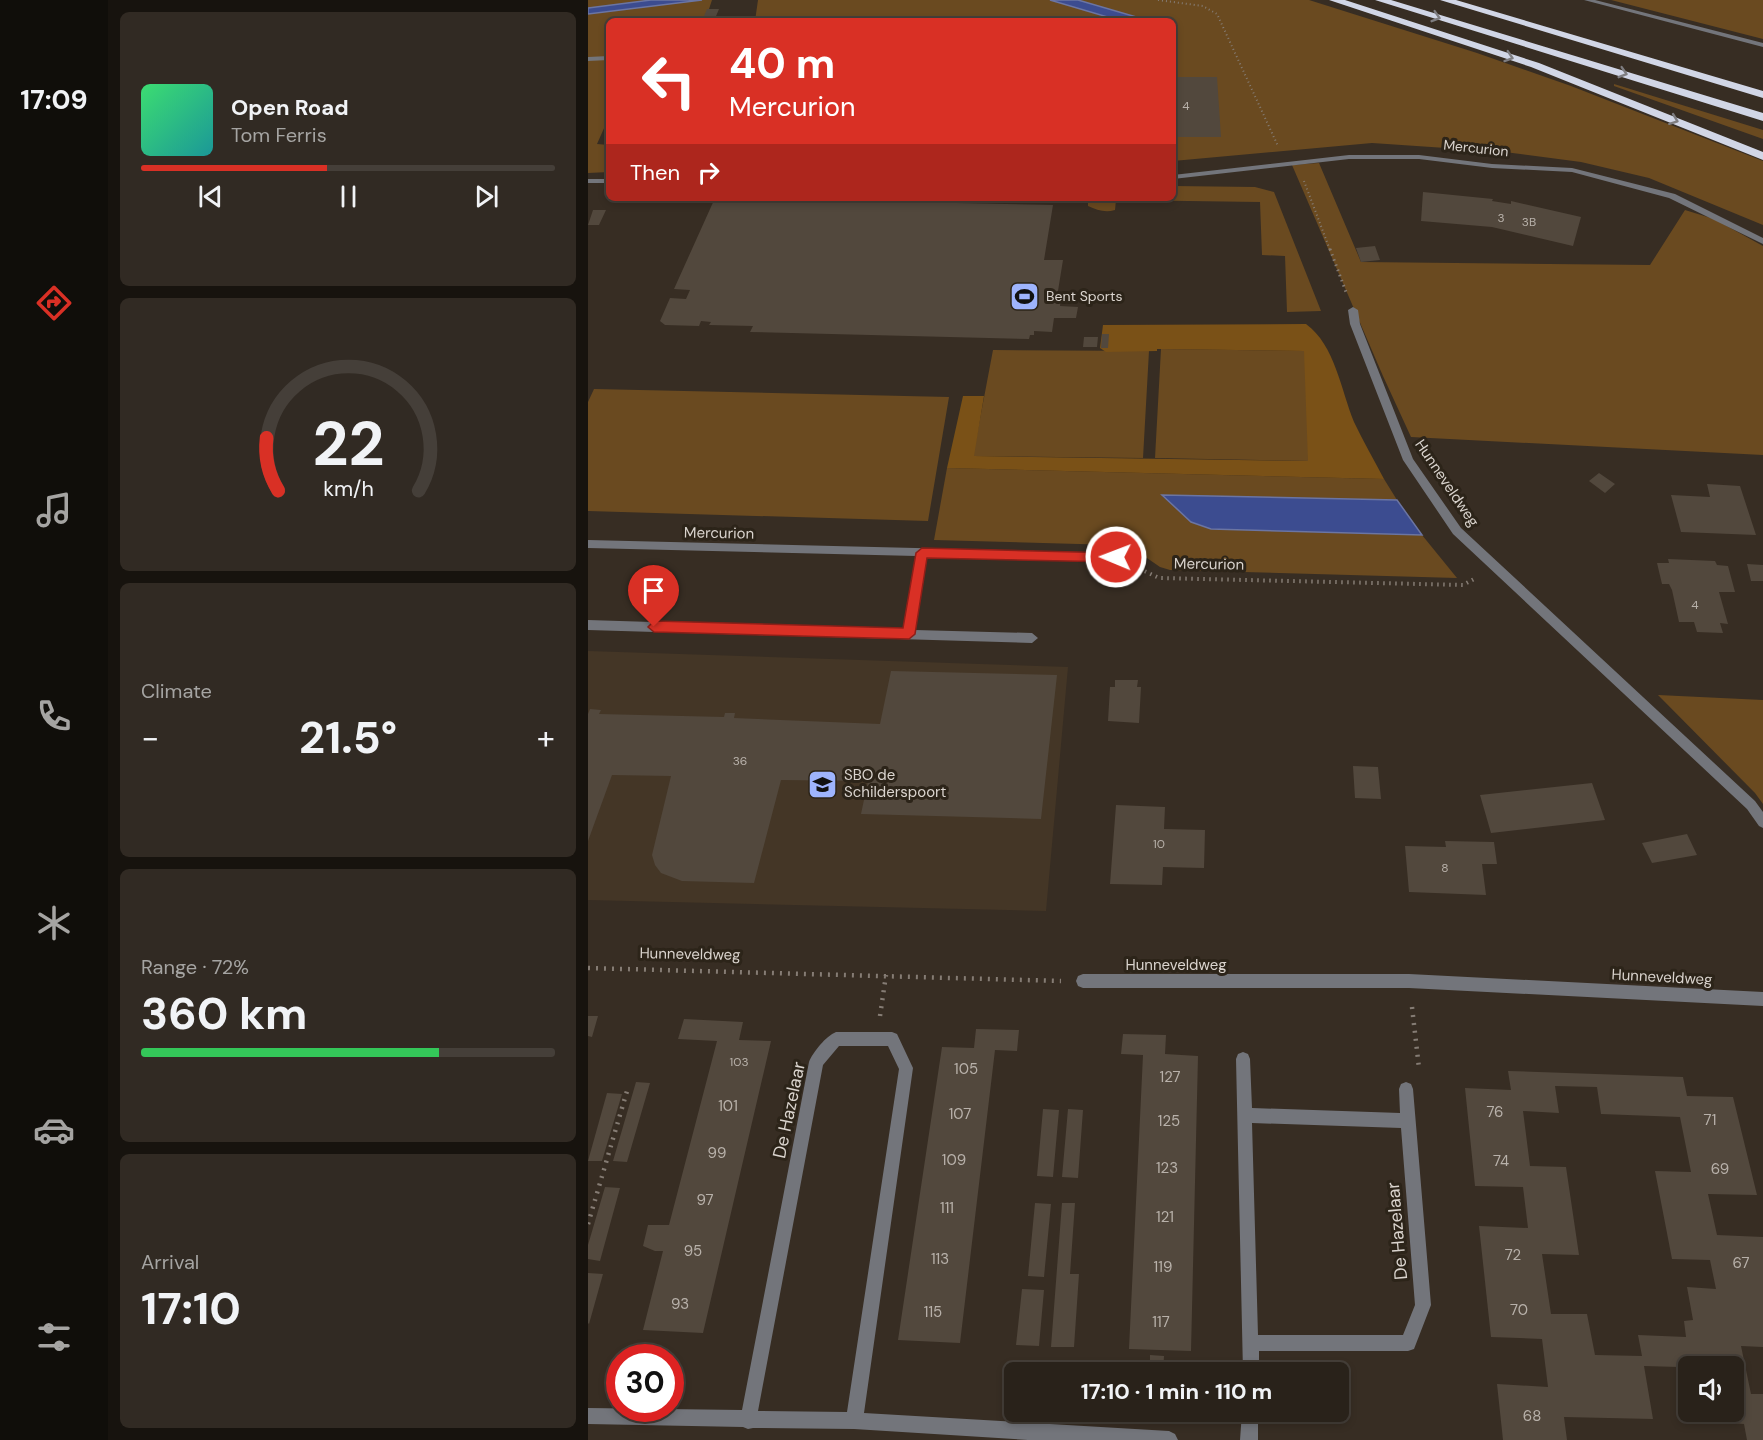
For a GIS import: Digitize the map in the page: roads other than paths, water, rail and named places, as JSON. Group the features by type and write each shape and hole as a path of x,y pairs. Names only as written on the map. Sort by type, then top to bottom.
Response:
{"highway":[{"path":"1334,0 1535,65 1763,156"},
{"path":"1380,0 1763,117"},
{"path":"1445,0 1763,95"},
{"path":"1610,48 1763,83"}],"street":[{"path":"1587,0 1763,45"},
{"path":"588,59 606,58"},
{"name":"Mercurion","path":"1176,177 1349,157 1419,157 1492,166 1572,170 1672,196 1763,241"},
{"path":"588,181 606,181"},
{"name":"Hunneveldweg","path":"1353,310 1355,324 1408,460 1457,531 1751,805 1763,822"},
{"name":"Mercurion","path":"588,544 1116,557"},
{"path":"909,634 922,553"},
{"path":"588,625 1032,638"},
{"name":"Hunneveldweg","path":"1083,981 1409,981 1763,999"},
{"name":"De Hazelaar","path":"748,1420 816,1062 836,1039 892,1039 906,1068 854,1421"},
{"path":"1243,1059 1251,1362"},
{"path":"1245,1115 1408,1121 1406,1089"},
{"name":"De Hazelaar","path":"1252,1342 1408,1343 1423,1305 1408,1121"},
{"path":"588,1416 854,1421 1169,1440"},
{"path":"1250,1422 1250,1440"}],"water":[{"path":"651,0 702,0 588,14 588,8"},
{"path":"1050,0 1078,0 1140,18 1111,18"},
{"path":"1162,495 1397,500 1422,535 1211,529 1191,522"}],"place":[{"name":"Bent Sports","path":"1025,296"},
{"name":"SBO de Schilderspoort","path":"823,784"}]}
